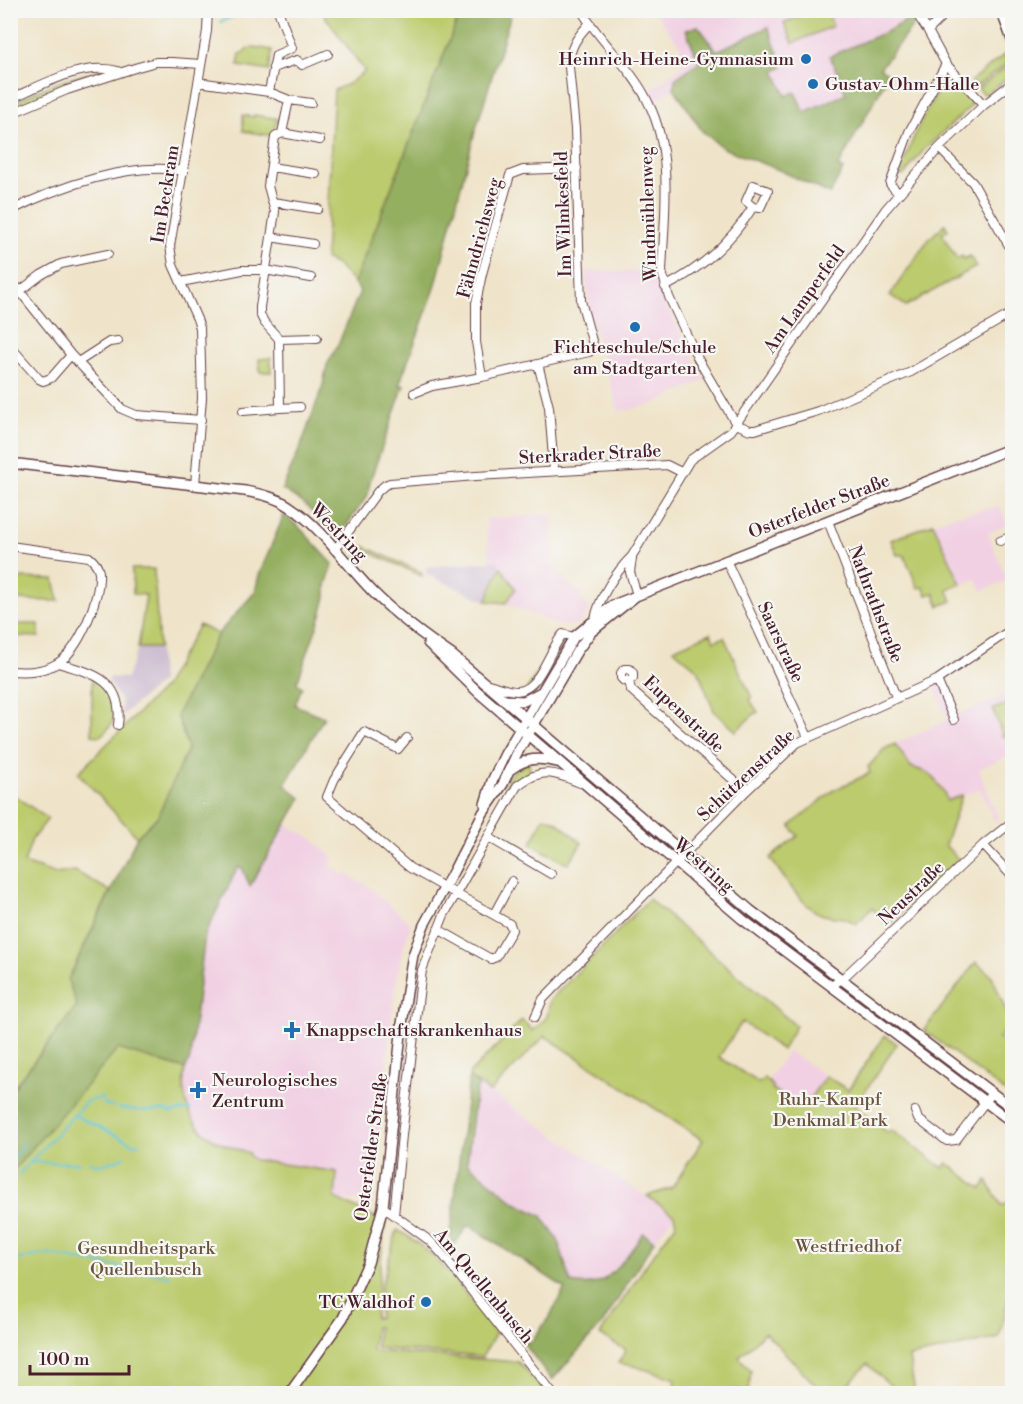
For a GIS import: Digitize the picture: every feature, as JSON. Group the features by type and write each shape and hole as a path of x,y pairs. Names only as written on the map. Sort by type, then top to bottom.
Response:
{"main road":[{"path":"1001,10 1012,40"},
{"name":"Osterfelder Straße","path":"531,723 544,690 574,637 613,605 1012,448"},
{"path":"10,463 195,485"},
{"name":"Westring","path":"195,485 245,491 272,498 287,505 306,519 372,591 419,632 452,655 684,855 750,910 1012,1108"},
{"name":"Osterfelder Straße","path":"483,813 496,772 531,723 576,651 591,632 637,596"},
{"name":"Westring","path":"419,632 440,656 524,732 742,920 1012,1122"},
{"path":"504,700 524,701 544,690"},
{"name":"Osterfelder Straße","path":"289,1394 343,1318 368,1263 383,1207 413,955 424,925 483,813 502,784 524,732"},
{"path":"509,770 520,762 533,758 549,759 560,763"}],"street":[{"name":"Im Beckram","path":"195,485 201,420 202,375 199,323 171,260 170,246 207,32 208,10"},
{"path":"278,10 297,60 302,65 328,54"},
{"name":"Windmühlenweg","path":"581,10 589,24 632,76 649,103 658,130 665,167 662,273 665,287 698,358 736,424"},
{"path":"914,10 946,64 984,105"},
{"path":"928,31 949,10"},
{"name":"Im Wilmkesfeld","path":"414,393 432,386 483,377 590,352 594,348 582,301 577,168 569,59 574,43 589,24"},
{"path":"269,92 276,55 292,48"},
{"path":"273,68 297,60"},
{"path":"10,114 67,90 119,72 156,63 201,64"},
{"path":"898,193 890,184 909,132 946,64"},
{"path":"10,99 85,70 100,68 119,72"},
{"path":"198,82 269,92 290,100 311,103"},
{"name":"Am Lamperfeld","path":"736,424 898,193 939,148 984,105 1012,83"},
{"path":"282,133 290,100"},
{"path":"280,408 279,339 260,314 275,212 268,186 275,137 282,133 320,140"},
{"path":"939,148 973,183 1012,251"},
{"path":"271,166 316,174"},
{"name":"Fähndrichsweg","path":"483,377 476,342 476,303 510,175 523,170 577,168"},
{"path":"10,211 54,191 96,178 142,170 184,171"},
{"path":"273,202 318,209"},
{"path":"665,287 689,275 718,251 742,224 753,207"},
{"path":"271,237 313,244"},
{"path":"20,291 41,275 61,264 108,254"},
{"path":"181,282 242,270 265,270 311,278"},
{"path":"10,279 71,355 115,403 136,415 201,420"},
{"path":"736,424 755,430 818,411 911,372 1012,313"},
{"path":"279,339 317,338"},
{"path":"78,363 109,342 118,341"},
{"path":"10,346 43,381 51,378 71,355"},
{"path":"538,364 549,407 554,471"},
{"path":"243,411 300,407"},
{"name":"Sterkrader Straße","path":"333,548 378,491 390,483 667,465 681,472 700,451 726,435 736,424"},
{"path":"595,619 597,608 622,566 632,556 681,472"},
{"name":"Nathrathstraße","path":"828,521 896,697"},
{"path":"1000,541 1012,536"},
{"path":"10,546 89,557 97,566 99,573 97,589 85,628 71,649 58,663 30,672 10,671"},
{"path":"632,556 630,572 637,596"},
{"name":"Saarstraße","path":"726,560 808,737"},
{"name":"Schützenstraße","path":"535,1017 543,999 746,791 797,743 937,680 1012,629"},
{"name":"Osterfelder Straße","path":"484,683 517,691 526,688 538,677 563,634 574,637"},
{"path":"58,663 93,673 108,684 118,698 120,713 118,725"},
{"path":"937,680 954,720"},
{"name":"Eupenstraße","path":"629,681 631,690 746,791"},
{"path":"407,738 398,749 364,732 334,780 327,796 410,868 494,914 510,924 512,930 496,957 491,959 438,929"},
{"name":"Osterfelder Straße","path":"394,1215 422,973 438,929 517,786 531,776 540,773 560,774 584,784"},
{"path":"502,784 508,800"},
{"name":"Neustraße","path":"831,986 842,979 983,845 1012,822"},
{"path":"488,837 551,874"},
{"path":"983,845 1012,876"},
{"path":"494,914 512,881"},
{"path":"410,972 422,973"},
{"name":"Osterfelder Straße","path":"399,1060 411,1062"},
{"path":"915,1111 918,1119 947,1141 952,1142 956,1140 992,1093"},
{"name":"Am Quellenbusch","path":"383,1207 430,1241 443,1255 552,1394"},
{"path":"989,1394 1012,1390"}],"shaded area":[{"name":"Heinrich-Heine-Gymnasium","path":"904,10 911,18 888,31 830,56 847,94 803,112 786,96 775,71 783,67 767,27 717,51 699,26 687,30 699,62 675,79 674,88 652,104 647,93 684,64 677,54 682,49 654,11"},
{"name":"Fichteschule/Schule am Stadtgarten","path":"585,271 657,272 665,303 705,380 653,404 619,412 589,310"},
{"path":"1000,506 1007,525 988,533 1007,580 982,591 976,579 961,586 933,523 949,517"},
{"path":"551,514 554,558 549,559 568,584 582,593 579,599 590,607 580,624 560,626 506,603 516,589 498,562 490,562 486,519"},
{"path":"498,561 501,567 486,601 426,574 426,567"},
{"path":"138,648 159,648 161,682 122,715 121,701 108,681 110,677 127,678"},
{"path":"944,683 957,715 1012,692 1012,755 979,769 999,821 995,822 980,789 947,801 944,792 934,778 926,772 911,767 895,744 948,720 934,687"},
{"name":"Knappschaftskrankenhaus","path":"286,824 311,838 334,858 330,865 344,876 347,873 360,883 362,881 411,924 402,953 395,991 371,1202 334,1198 337,1172 255,1160 249,1156 249,1153 213,1140 195,1124 183,1092 185,1069 190,1059 205,935 238,866 242,868 251,885"},
{"path":"788,1051 826,1076 802,1110 771,1089 767,1081"},
{"path":"479,1085 674,1215 654,1241 643,1233 631,1251 603,1280 582,1285 571,1283 558,1240 542,1217 516,1203 466,1163 476,1091"}],"green space":[{"path":"813,10 827,11 833,26 793,43 784,23"},
{"path":"321,11 461,11 354,283 337,265 325,259 334,90 348,84 365,71"},
{"path":"461,11 512,11 474,135 435,288 399,385 404,385 370,481 368,495 341,533 335,534 303,503 282,489 301,446 323,385 327,365 338,345 360,291 354,283"},
{"path":"911,18 915,23 880,68 889,74 838,167 843,170 830,194 779,170 723,148 702,131 674,88 675,79 699,62 686,30 698,26 717,51 768,27 783,67 775,71 786,96 795,92 804,112 846,94 830,56 888,31"},
{"path":"253,47 272,50 269,71 238,66 240,54"},
{"path":"1005,54 1008,63 976,86 971,81"},
{"path":"1009,65 1012,73 1010,76 987,94 983,94 978,88"},
{"path":"105,72 11,110 11,103 57,83 81,75"},
{"path":"950,76 971,102 971,106 923,151 903,176 899,174 918,127 946,77"},
{"path":"243,115 279,119 279,122 276,122 273,136 243,131"},
{"path":"945,224 948,230 942,234 957,259 970,256 976,267 906,306 890,295 928,240"},
{"path":"271,358 271,372 260,372 259,359"},
{"path":"284,515 299,527 333,564 326,585 326,597 321,615 297,683 302,687 295,705 324,717 285,785 301,798 250,886 242,868 238,867 205,935 190,1059 185,1069 118,1049 11,1173 11,1091 77,1006 68,980 137,837 158,816 188,748 177,715 218,634 255,592 259,575"},
{"path":"933,523 961,584 947,589 952,601 939,606 934,593 927,595 923,587 918,588 904,555 897,555 891,540"},
{"path":"363,546 421,572 422,576 369,552 360,563 358,558"},
{"path":"501,567 516,589 506,603 486,601"},
{"path":"132,569 154,569 159,648 138,648 146,595 133,594"},
{"path":"16,575 17,578 54,579 59,601 13,600 11,578"},
{"path":"11,624 39,624 39,637 11,636"},
{"path":"199,625 218,634 177,715 188,748 158,816 137,837 78,773 164,687"},
{"path":"711,633 714,641 724,637 752,698 750,700 758,712 736,731 714,711 698,670 673,649"},
{"path":"562,638 568,638 539,686 527,697 526,690"},
{"path":"92,678 107,691 114,705 113,721 100,736 92,735"},
{"path":"1008,704 1012,716 1012,733 1003,737 993,709"},
{"path":"542,740 666,843 612,803 540,742"},
{"path":"895,744 911,767 926,772 934,778 944,792 947,801 962,795 945,845 959,860 889,926 872,908 856,924 847,919 821,914 807,905 770,858 798,836 790,826 834,790 870,773 868,767 884,749"},
{"path":"528,762 531,774 521,777 508,794 506,783 513,771"},
{"path":"11,793 48,819 32,839 24,863 56,874 75,871 110,891 68,980 77,1006 11,1091"},
{"path":"544,817 556,821 582,843 568,864 531,844"},
{"name":"Westfriedhof","path":"649,899 796,1026 782,1050 742,1022 719,1057 759,1083 764,1078 773,1086 772,1089 802,1109 826,1076 848,1090 885,1035 897,1044 855,1106 888,1133 891,1130 943,1168 947,1163 982,1189 987,1181 1002,1206 1012,1199 1012,1284 999,1338 909,1357 915,1393 899,1393 867,1364 840,1393 824,1394 765,1332 739,1357 751,1371 749,1390 674,1393 676,1379 618,1363 626,1350 600,1335 676,1224 674,1215 647,1196 672,1188 703,1140 545,1036 490,1092 469,1077 470,1073 522,1020 533,1031 547,1017 550,1000"},
{"path":"976,962 992,976 1011,1023 999,1038 1012,1048 1012,1097 924,1030"},
{"name":"Gesundheitspark Quellenbusch","path":"118,1049 185,1069 185,1099 192,1118 213,1139 249,1153 249,1156 255,1160 337,1172 335,1198 385,1222 375,1318 379,1318 381,1287 397,1230 427,1250 440,1263 496,1333 482,1357 376,1348 378,1327 375,1327 372,1351 518,1362 548,1393 11,1394 11,1169"},
{"path":"469,1077 479,1085 476,1091 467,1163 516,1203 542,1216 558,1240 571,1283 587,1284 603,1280 619,1265 643,1233 654,1241 603,1323 552,1380 522,1341 530,1344 550,1316 565,1288 468,1225 451,1250 451,1230"}],"waterway":[{"path":"220,22 248,10"},
{"path":"17,1176 87,1101 103,1097 103,1104 113,1107"},
{"path":"118,1108 142,1111 166,1110 169,1113 191,1109"},
{"path":"74,1115 134,1144 140,1143"},
{"path":"10,1160 24,1145"},
{"path":"89,1162 101,1165 125,1157"},
{"path":"30,1162 79,1163"},
{"path":"10,1261 45,1254 170,1276"}],"place":[{"name":"Heinrich-Heine-Gymnasium","path":"806,59"},
{"name":"Gustav-Ohm-Halle","path":"813,84"},
{"name":"Fichteschule/Schule am Stadtgarten","path":"635,327"},
{"name":"Knappschaftskrankenhaus","path":"292,1030"},
{"name":"Neurologisches Zentrum","path":"198,1090"},
{"name":"TC Waldhof","path":"426,1302"}],"park label":[{"name":"Ruhr-Kampf Denkmal Park","path":"830,1109"}]}
